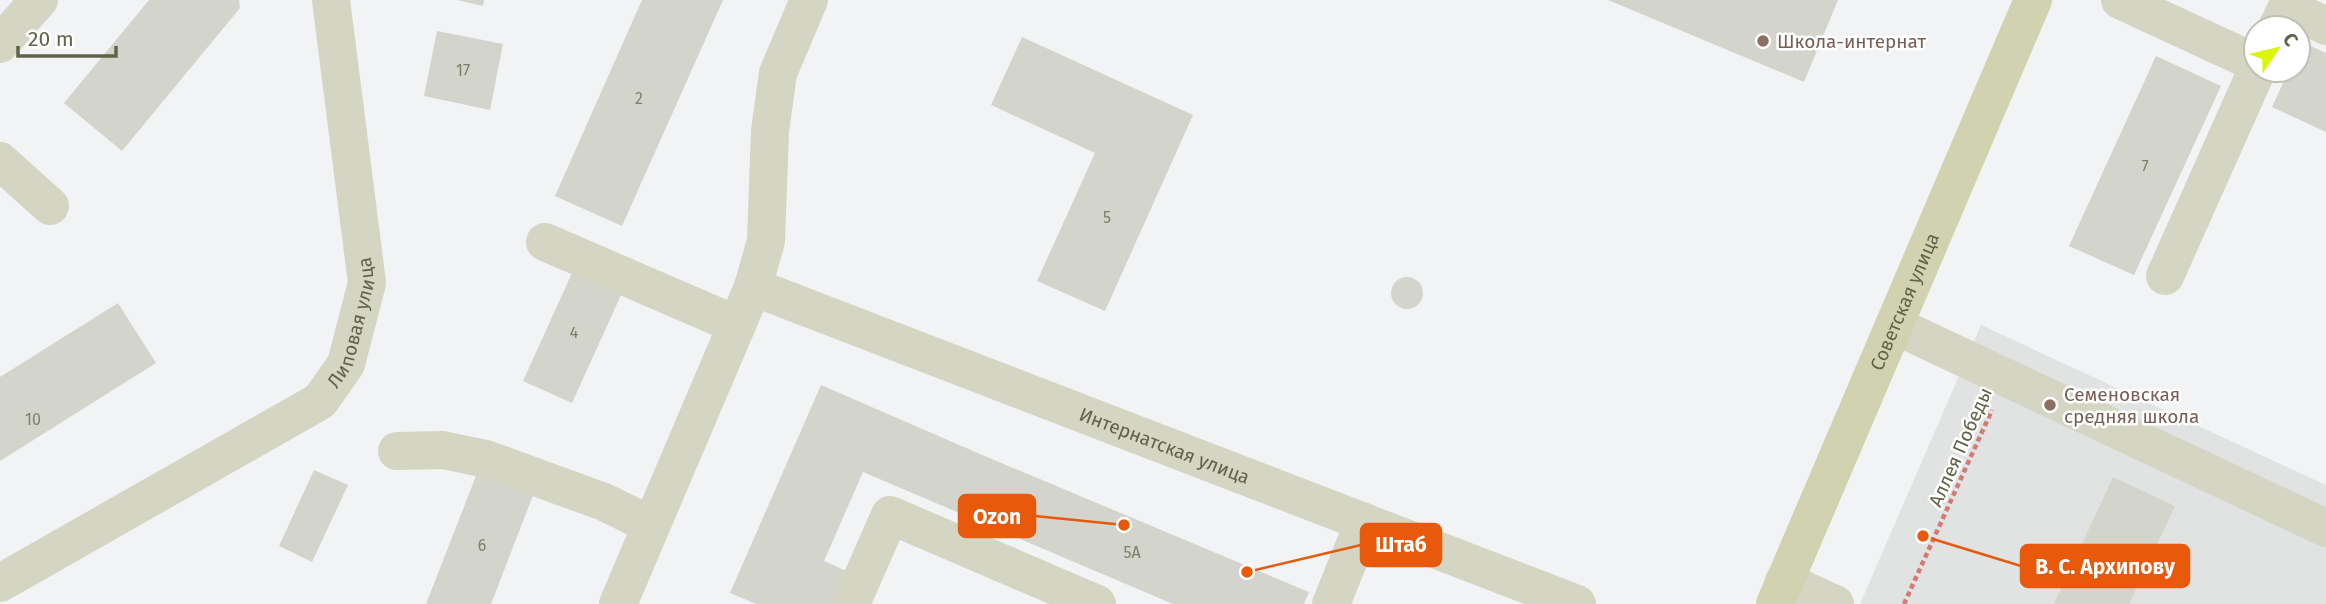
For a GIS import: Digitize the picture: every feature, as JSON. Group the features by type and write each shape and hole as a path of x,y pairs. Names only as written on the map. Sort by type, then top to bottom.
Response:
{"main road":[{"name":"Советская улица","path":"1780,592 2033,0"}],"street":[{"path":"0,44 38,0"},
{"name":"Липовая улица","path":"0,583 320,401 346,364 367,283 331,0"},
{"path":"618,604 753,287 766,241 770,131 778,74 810,0"},
{"path":"2120,0 2242,57"},
{"path":"2284,14 2287,8 2300,14"},
{"path":"2165,276 2252,84"},
{"path":"0,161 50,206"},
{"path":"545,242 737,325"},
{"name":"Интернатская улица","path":"753,287 1577,604"},
{"path":"1894,325 2326,528"},
{"path":"397,451 443,450 486,459 604,502 651,525"},
{"path":"851,604 890,515 1097,604"},
{"path":"1331,604 1364,522"},
{"path":"1780,592 1835,604"}],"path":[{"name":"Аллея Победы","path":"1904,604 2007,378"}],"shaded area":[{"name":"Семеновская средняя школа","path":"1981,325 2326,485 2326,604 1860,604"}],"building":[{"path":"149,0 239,0 240,8 122,151 64,103"},
{"path":"457,0 484,0 483,6"},
{"path":"642,0 723,0 622,226 555,196"},
{"name":"Школа-интернат","path":"1608,0 1838,0 1804,82"},
{"path":"437,31 503,44 490,110 424,96"},
{"path":"1022,37 1193,115 1105,311 1037,281 1095,153 991,105"},
{"path":"2312,47 2326,53 2326,132 2272,107 2283,84 2312,84"},
{"path":"2156,56 2221,86 2134,275 2069,246"},
{"path":"577,262 626,284 572,403 523,381"},
{"path":"1407,277 1418,282 1423,293 1418,304 1407,309 1396,304 1391,293 1396,282"},
{"path":"118,303 156,363 0,461 0,377"},
{"path":"821,385 1309,592 1304,604 1173,604 863,472 824,561 849,572 835,604 756,604 730,593"},
{"path":"481,463 537,485 491,604 426,604"},
{"path":"314,470 348,485 312,562 279,546"},
{"path":"2113,477 2175,506 2129,604 2054,604"}],"place":[{"name":"Школа-интернат","path":"1763,41"},
{"name":"Семеновская средняя школа","path":"2050,405"},
{"name":"Ozon","path":"1124,525"},
{"name":"В. С. Архипову","path":"1923,536"},
{"name":"Штаб","path":"1247,572"}]}
